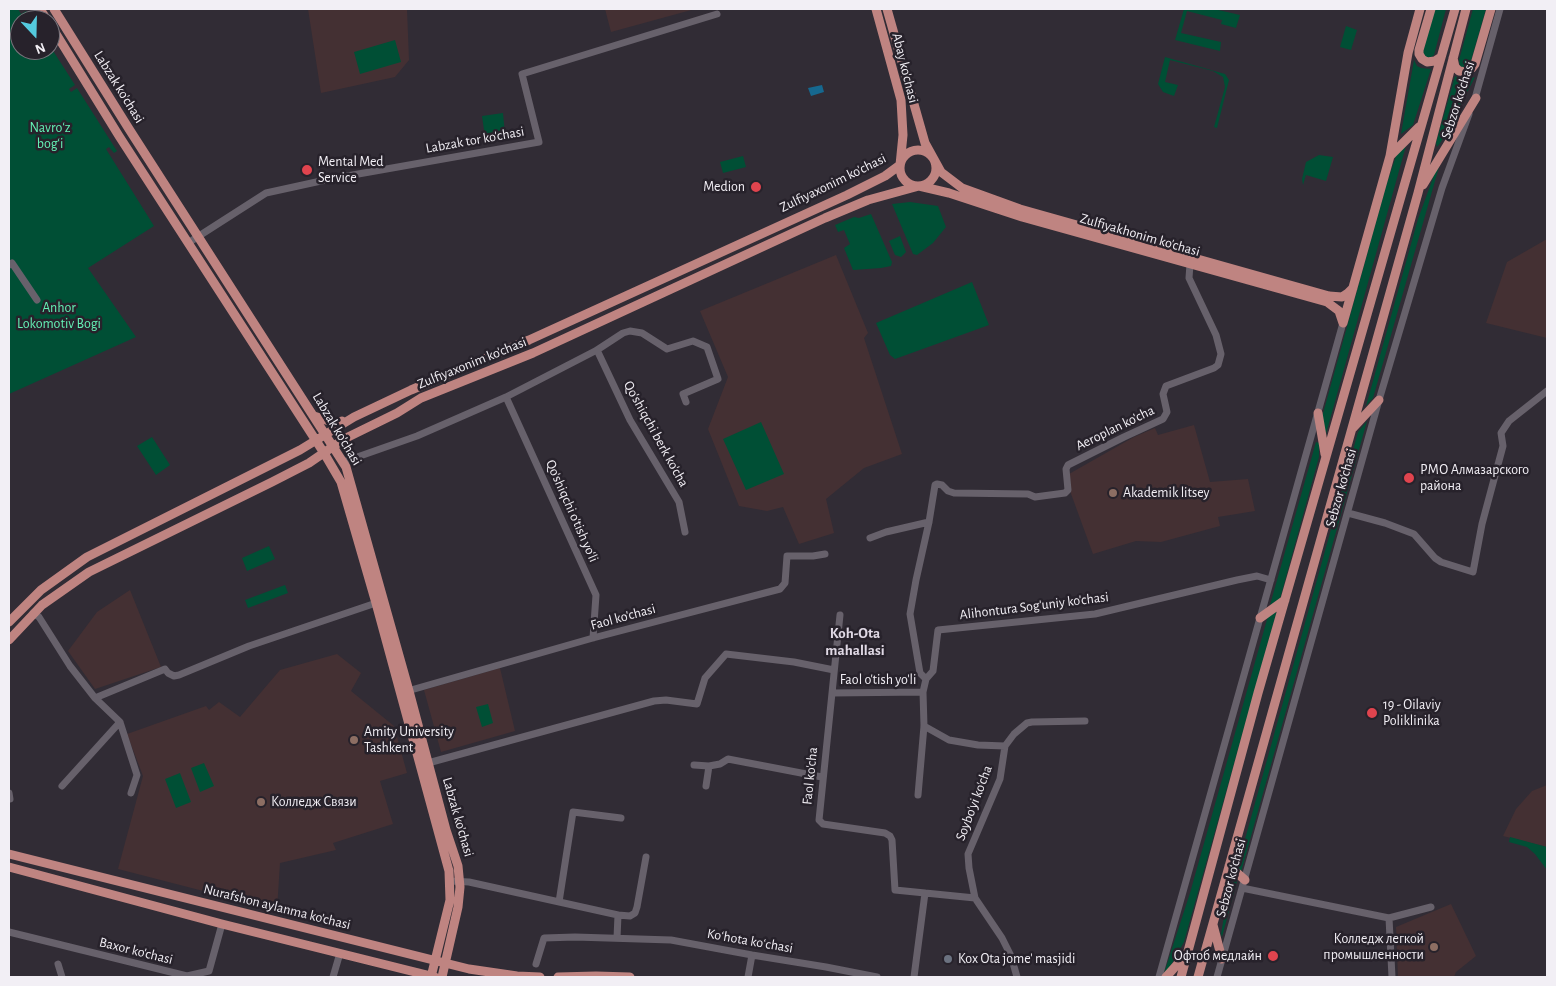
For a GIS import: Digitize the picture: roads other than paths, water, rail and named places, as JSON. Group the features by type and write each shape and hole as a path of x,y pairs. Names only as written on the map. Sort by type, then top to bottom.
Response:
{"main road":[{"name":"Labzak ko'chasi","path":"54,9 350,475 447,861 455,881 458,907 442,977"},
{"name":"Abay ko'chasi","path":"876,9 901,100 904,135 900,165"},
{"name":"Abay ko'chasi","path":"887,9 919,124 933,159"},
{"path":"1343,323 1390,156 1408,53 1420,9"},
{"path":"1430,9 1419,50 1420,54 1424,61 1429,62 1442,56"},
{"name":"Sebzor ko‘chasi","path":"1181,977 1308,518 1455,9"},
{"path":"1453,58 1455,67 1459,71 1467,72 1472,68 1475,64 1491,9"},
{"name":"Sebzor ko‘chasi","path":"1198,977 1418,193 1466,10"},
{"name":"Labzak ko'chasi","path":"60,40 119,136 341,482 376,602 428,763 446,830 457,861 455,881 435,960 433,977"},
{"path":"1418,193 1476,98"},
{"path":"1390,156 1421,125"},
{"path":"119,136 129,129"},
{"path":"918,150 933,159 935,171 933,177 924,185 913,186 904,180 900,165 906,155 918,150"},
{"name":"Zulfiyakhonim ko'chasi","path":"933,159 941,172 962,188 1020,209 1329,296 1342,297 1353,288"},
{"name":"Zulfiyaxonim ko'chasi","path":"9,622 37,594 66,571 103,548 300,450 315,439 354,417 411,390 529,340 885,176 900,165"},
{"name":"Zulfiyaxonim ko'chasi","path":"9,640 33,613 74,582 109,561 272,482 324,453 344,439 397,413 421,398 533,353 825,218 868,200 918,186"},
{"name":"Zulfiyakhonim ko'chasi","path":"918,186 949,193 1022,217 1327,302 1339,311 1343,323"},
{"path":"1350,431 1379,400"},
{"path":"1318,413 1326,458"},
{"path":"313,416 335,423 354,417"},
{"path":"1308,518 1326,522"},
{"path":"103,548 109,561"},
{"path":"66,571 74,582"},
{"path":"1260,618 1285,600"},
{"path":"24,606 33,613"},
{"name":"Nurafshon aylanma ko'chasi","path":"9,854 445,963 485,972 540,977"},
{"path":"9,867 222,924 433,977"},
{"path":"1210,868 1228,869 1243,884"},
{"path":"239,928 247,923 244,913"},
{"path":"1213,924 1222,959"},
{"path":"1166,977 1186,955"},
{"path":"560,977 630,977"}],"street":[{"name":"Sebzor ko‘chasi","path":"1217,977 1379,400 1442,188 1476,98 1500,9"},
{"name":"Labzak tor ko'chasi","path":"188,243 266,194 330,179 540,142 522,74 717,14"},
{"path":"9,265 12,263 37,300"},
{"name":"Aeroplan ko'cha","path":"929,522 934,488 937,484 954,493 1028,494 1034,497 1065,493 1068,490 1066,469 1068,465 1163,420 1167,412 1163,394 1166,386 1214,368 1218,365 1221,354 1216,336 1189,278 1190,264"},
{"path":"1159,977 1343,323"},
{"path":"343,462 417,436 506,397 597,350 623,334 635,331 648,336 667,349 693,341 707,347 718,379 683,394 686,402"},
{"name":"Qo'shiqchi berk ko'cha","path":"597,350 630,420 679,502 685,532"},
{"path":"1348,513 1385,523 1414,534 1435,558 1441,562 1473,572 1482,524 1503,446 1501,433 1510,421 1547,391"},
{"name":"Qo'shiqchi o'tish yo'li","path":"506,397 596,595 593,638"},
{"path":"870,538 886,532 929,522 910,614 920,673 926,679 923,692 924,726 918,795"},
{"name":"Faol ko'chasi","path":"405,692 593,638 780,589 785,583 787,556 826,554"},
{"name":"Alihontura Sog'uniy ko'chasi","path":"926,679 933,670 938,630 1095,614 1257,576 1271,580"},
{"path":"95,698 165,669 174,676 179,675 249,646 376,602"},
{"path":"33,613 39,617 70,666 95,698 120,722 137,775 131,792"},
{"name":"Faol ko'cha","path":"840,615 818,817 820,822 888,834 892,840 895,890 975,898"},
{"path":"428,763 654,701 666,700 697,704 705,678 726,654 794,662 834,670"},
{"name":"Faol o'tish yo'li","path":"832,693 923,692"},
{"path":"924,726 949,740 978,745 1005,746 1014,734 1027,723 1085,721"},
{"path":"62,786 120,722"},
{"name":"Soybo'yi ko'cha","path":"1005,746 1000,779 968,854 975,898 1002,938 1011,956 1017,977"},
{"path":"694,766 720,764 728,759 822,777"},
{"path":"706,786 709,766"},
{"path":"559,902 573,812 621,818"},
{"path":"455,881 630,916 635,913 646,857"},
{"path":"1243,884 1389,918 1431,907"},
{"path":"914,977 925,893"},
{"path":"618,915 618,938"},
{"path":"1389,918 1392,977"},
{"name":"Baxor ko'chasi","path":"9,932 187,976 209,971 222,924"},
{"name":"Koʻhota koʻchasi","path":"536,964 544,938 671,940 876,977"},
{"path":"333,977 340,954"},
{"path":"748,977 752,955"},
{"path":"58,964 62,977"}],"water":[{"path":"822,85 824,92 811,96 808,88"}],"place":[{"name":"Mental Med Service","path":"307,170"},
{"name":"Medion","path":"756,187"},
{"name":"РМО Алмазарского района","path":"1409,478"},
{"name":"Akademik litsey","path":"1113,493"},
{"name":"19 - Oilaviy Poliklinika","path":"1372,713"},
{"name":"Amity University Tashkent","path":"354,740"},
{"name":"Колледж Связи","path":"261,802"},
{"name":"Колледж легкой промышленности","path":"1434,947"},
{"name":"Офтоб медлайн","path":"1273,956"},
{"name":"Kox Ota jome' masjidi","path":"948,959"}],"district":[{"name":"Koh-Ota mahallasi","path":"855,642"}],"park label":[{"name":"Navroʻz bogʻi","path":"50,136"},
{"name":"Anhor Lokomotiv Bogi","path":"59,316"}]}
